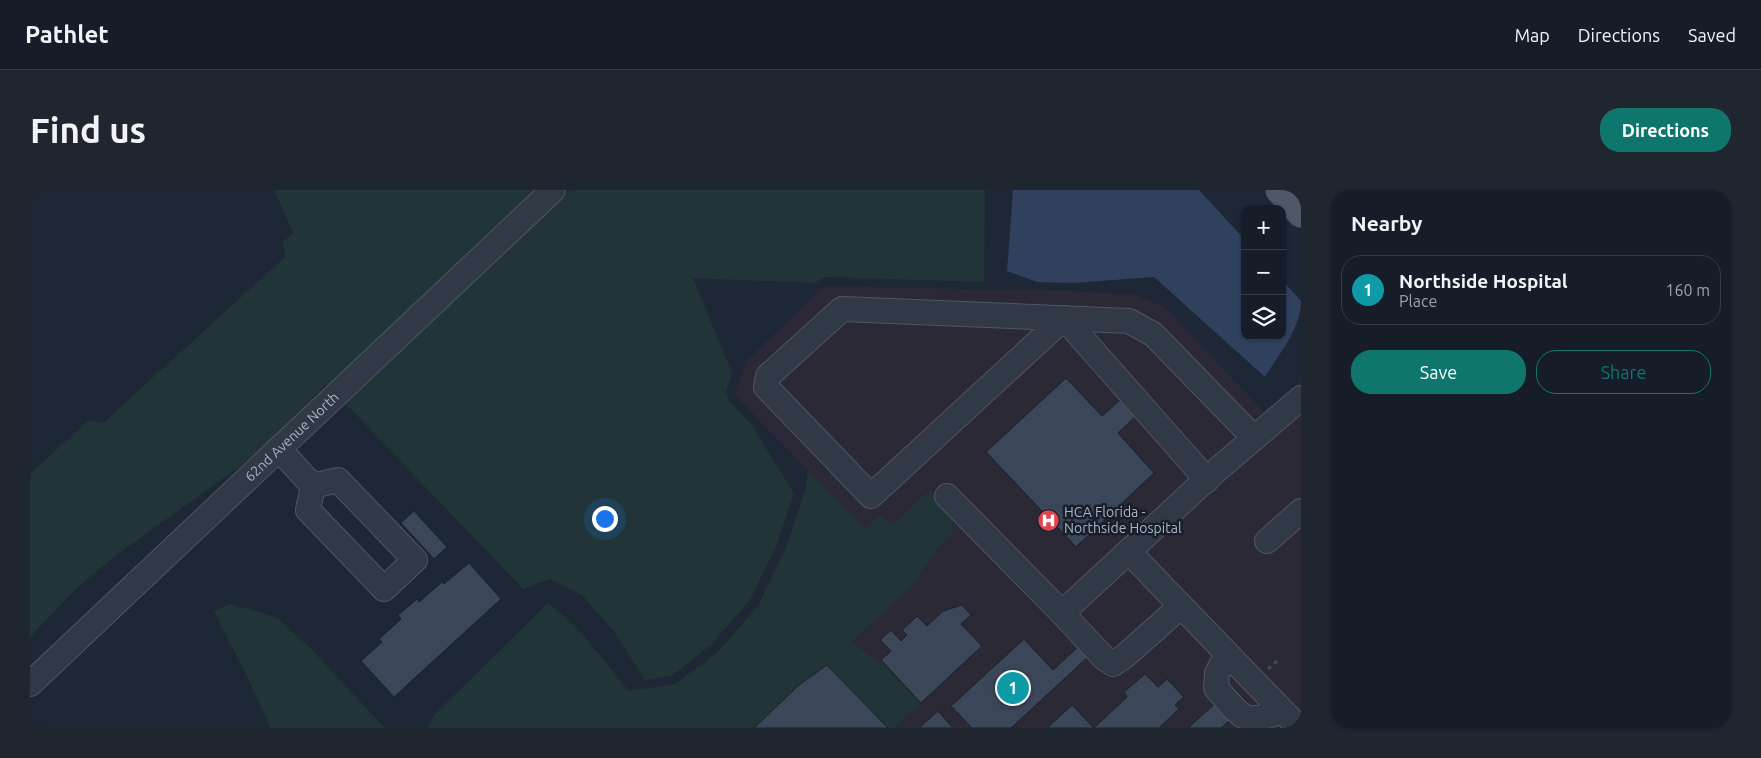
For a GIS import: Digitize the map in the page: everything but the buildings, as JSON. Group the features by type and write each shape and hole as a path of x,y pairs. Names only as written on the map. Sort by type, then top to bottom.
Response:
{"main road":[{"path":"1280,190 1301,213"}],"street":[{"name":"62nd Avenue North","path":"30,684 553,190"},
{"path":"1064,318 871,496 766,387 768,376 842,309 1064,318 1129,321 1153,334 1254,438"},
{"path":"1064,318 1207,480"},
{"path":"1062,614 1207,480 1301,398"},
{"path":"279,449 313,486"},
{"path":"338,480 415,560 384,590 308,510 313,486 338,480"},
{"path":"947,496 1104,658 1113,664 1125,656 1181,606"},
{"path":"1267,541 1301,511"},
{"path":"1129,552 1299,728"},
{"path":"1228,654 1217,674 1216,688 1240,715 1258,720 1282,711"}],"path":[{"path":"1266,671 1277,661"}],"shaded area":[{"name":"HCA Florida - Northside Hospital","path":"825,286 1072,291 1135,295 1165,307 1267,415 1301,381 1301,728 661,728 629,691 675,684 718,652 758,606 786,548 805,491 808,471 735,395 746,361"}],"green space":[{"path":"274,190 537,190 329,386 326,384 270,441 239,467 115,556 77,588 30,637 30,474 89,420 103,423 285,257 283,242 293,233"},
{"path":"570,190 985,190 984,282 824,277 815,283 693,278 732,373 726,391 729,401 751,424 794,493 777,544 750,600 711,645 671,676 645,680 615,633 582,595 550,579 523,589 344,402"},
{"path":"808,471 864,529 880,514 892,526 930,490 949,514 953,526 953,534 938,548 911,587 851,642 886,667 920,704 893,728 429,728 434,715 548,603 571,622 629,691 675,684 718,652 758,606 786,548 805,491"},
{"path":"230,604 276,617 310,648 385,728 270,728 214,611"}],"water":[{"path":"1013,190 1199,190 1241,236 1241,340 1286,340 1286,284 1301,301 1300,311 1293,331 1283,350 1265,377 1154,277 1074,283 1037,282 1007,271"}],"place":[{"name":"HCA Florida - Northside Hospital","path":"1048,520"},
{"name":"Northside Hospital","path":"1013,688"}]}
